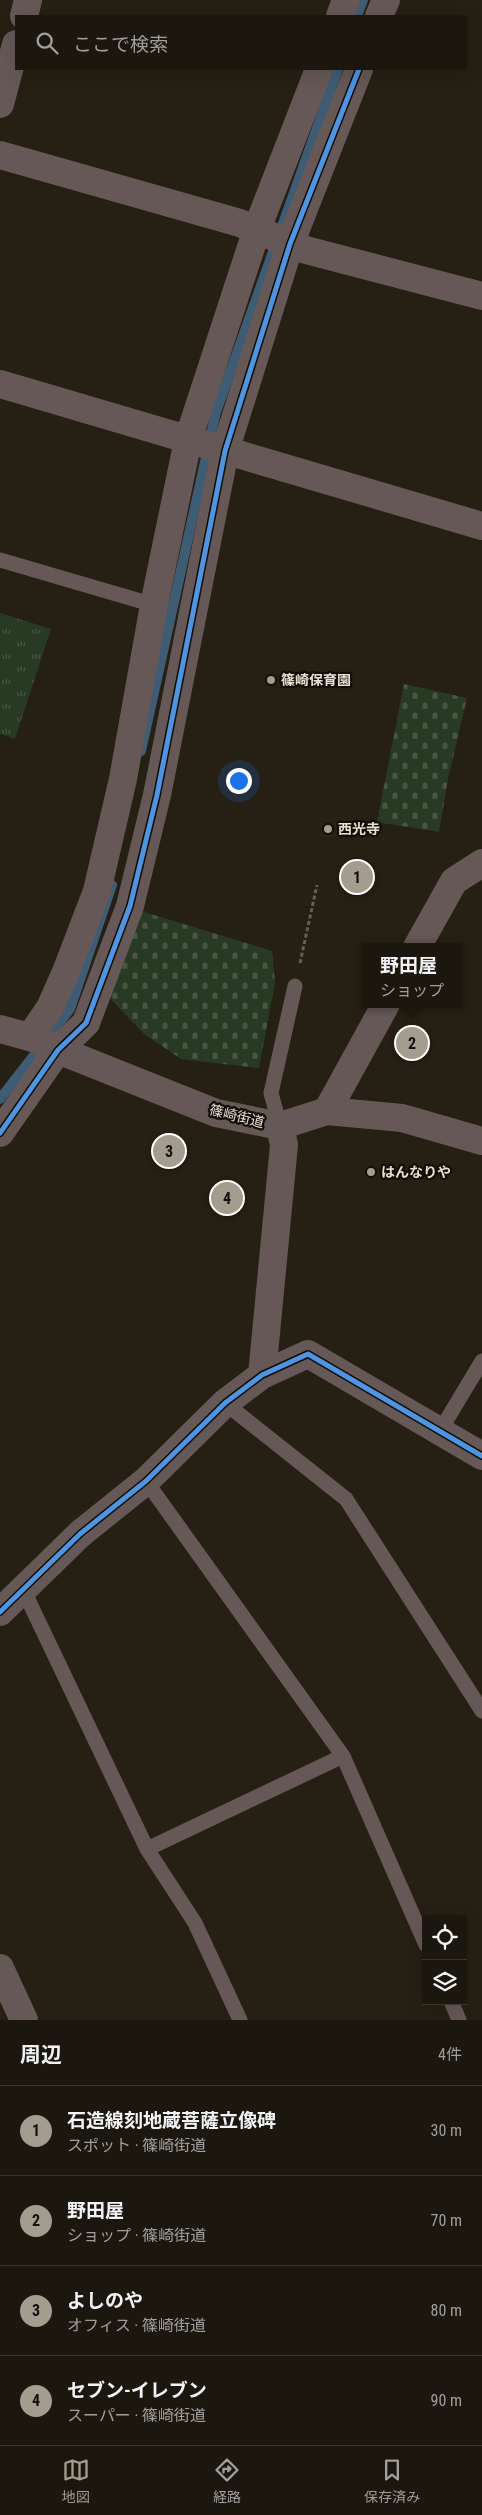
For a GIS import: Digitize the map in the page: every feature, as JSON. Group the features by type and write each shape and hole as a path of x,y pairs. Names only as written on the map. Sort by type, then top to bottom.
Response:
{"street":[{"path":"24,15 28,0"},
{"path":"340,15 346,0"},
{"path":"379,15 386,0"},
{"path":"0,104 15,48"},
{"path":"43,1043 86,1023 130,906 157,795 206,446 274,237 319,70"},
{"path":"0,1133 43,1043 50,1008 66,972 96,890 123,779 154,605 274,237 358,70"},
{"path":"0,155 274,237 306,250 482,296"},
{"path":"0,384 482,526"},
{"path":"419,943 454,881 482,862"},
{"path":"327,1111 384,1008"},
{"name":"篠崎街道","path":"0,1029 43,1043 216,1113 280,1126 327,1111 402,1118 482,1141"},
{"path":"262,1376 284,1145 280,1126"},
{"path":"0,1612 80,1534 146,1481 225,1403 262,1376 308,1354 482,1456"},
{"path":"0,1968 24,2020"}],"lane":[{"path":"0,560 154,605"},
{"path":"280,1126 271,1093 295,986"},
{"path":"440,1431 482,1362"},
{"path":"225,1403 346,1499 482,1711"},
{"path":"146,1481 343,1756 422,1936"},
{"path":"22,1589 147,1849 194,1923 240,2020"},
{"path":"147,1849 343,1756"},
{"path":"453,2005 459,2020"}],"path":[{"path":"295,986 317,885"}],"green space":[{"path":"0,613 51,629 15,739 0,734"},
{"path":"404,684 467,698 448,779 439,832 377,822"},
{"path":"141,911 272,951 275,982 259,1068 181,1059 144,1034 106,994"}],"waterway":[{"path":"357,15 363,0"},
{"path":"141,751 216,412 338,70"},
{"path":"0,1099 70,1009 112,885"}],"cycle path":[{"path":"0,1133 58,1050 86,1023 130,906 157,795 225,451 290,244 359,70"},
{"path":"0,1612 80,1534 146,1481 225,1403 262,1375 308,1354 482,1456"}],"place":[{"name":"篠崎保育園","path":"271,680"},
{"name":"西光寺","path":"328,829"},
{"name":"石造線刻地蔵菩薩立像碑","path":"357,877"},
{"name":"野田屋","path":"412,1043"},
{"name":"よしのや","path":"169,1151"},
{"name":"はんなりや","path":"371,1172"},
{"name":"セブン-イレブン","path":"227,1198"}]}
